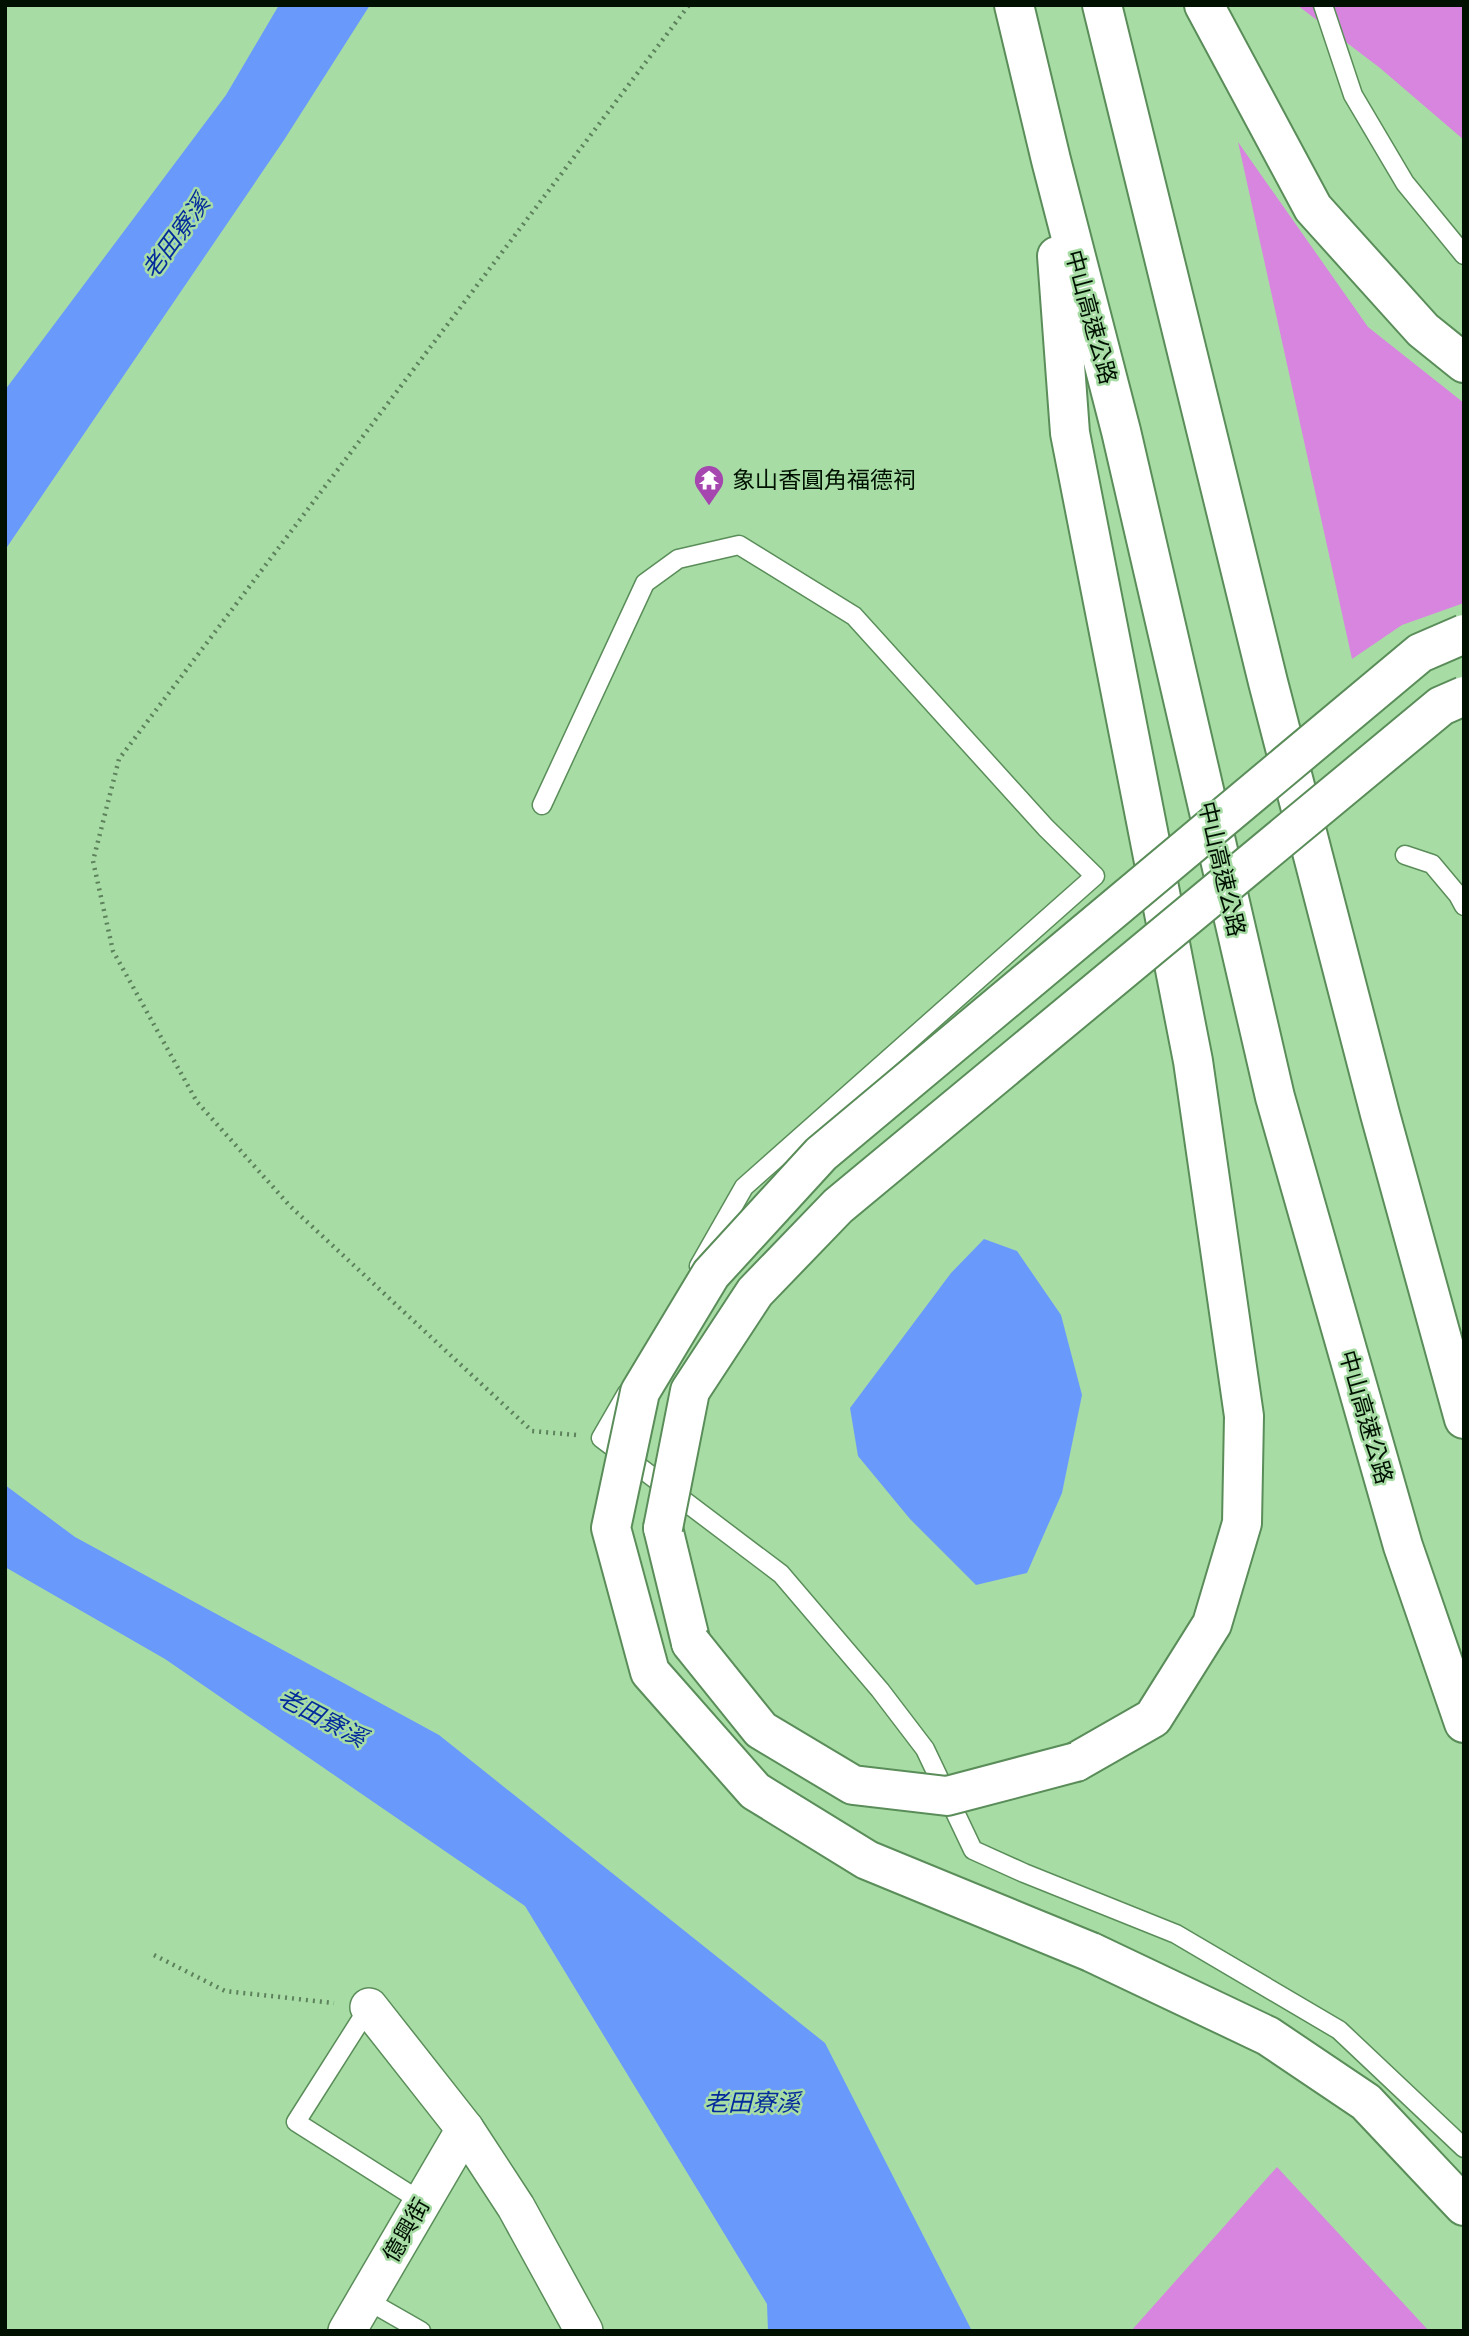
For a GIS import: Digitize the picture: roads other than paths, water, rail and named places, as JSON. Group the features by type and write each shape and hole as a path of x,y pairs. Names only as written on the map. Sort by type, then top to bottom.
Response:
{"highway":[{"name":"中山高速公路","path":"1014,5 1121,431 1275,1097 1403,1546 1464,1723"},
{"path":"1102,5 1268,682 1380,1114 1464,1419"},
{"path":"1204,5 1313,208 1423,330 1464,363"},
{"path":"1051,160 1070,433 1194,1061 1244,1416 1242,1523 1212,1624 1153,1718 1076,1762 947,1796 853,1785 761,1730 691,1643 663,1528 690,1391 755,1292 838,1206 1441,706 1464,696"},
{"path":"1464,634 1420,653 821,1154 711,1274 640,1391 611,1528 650,1672 755,1791 867,1860 1091,1952 1268,2035 1366,2102 1464,2206"}],"street":[{"path":"369,2007 465,2129 516,2207 584,2331"},
{"name":"億興街","path":"347,2331 465,2129"}],"lane":[{"path":"1323,5 1353,95 1405,183 1464,256"},
{"path":"542,804 645,583 678,559 738,545 854,616 1046,828 1095,876 744,1187 601,1438 781,1574 880,1690 925,1749 973,1850 1176,1934 1339,2030 1464,2148"},
{"path":"1405,855 1432,863 1464,906"},
{"path":"369,2007 296,2122 422,2202"},
{"path":"365,2300 421,2331"}],"water":[{"name":"老田寮溪","path":"279,5 370,5 284,140 5,550 5,390 226,95"},
{"path":"984,1239 1017,1251 1061,1315 1082,1395 1062,1493 1027,1573 976,1585 910,1519 858,1456 850,1408 951,1273"},
{"name":"老田寮溪","path":"5,1485 75,1537 439,1735 825,2043 972,2331 768,2331 767,2304 525,1906 165,1659 5,1567"}],"place":[{"name":"象山香圓角福德祠","path":"709,507"}]}
